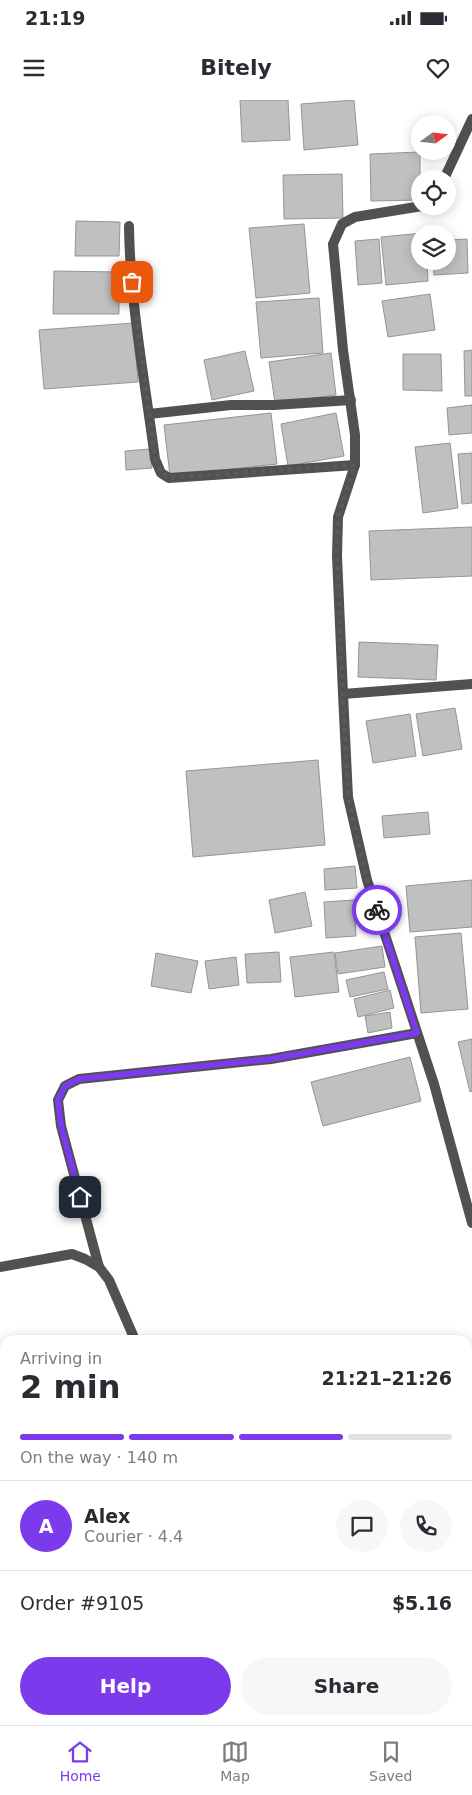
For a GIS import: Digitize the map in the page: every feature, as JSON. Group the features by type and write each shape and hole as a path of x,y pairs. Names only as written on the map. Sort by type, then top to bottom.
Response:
{"street":[{"path":"448,170 472,119"},
{"path":"411,208 355,217 342,224 333,244 355,434 355,465 338,517 337,556 348,797 367,880 434,1084 472,1223"},
{"path":"128,226 129,263 155,458 162,473 169,478 355,465"},
{"path":"149,414 231,405 274,405 351,400"},
{"path":"343,694 472,684"},
{"path":"133,1335 109,1280 99,1267 61,1126 58,1100 65,1086 79,1079 271,1059 417,1033"},
{"path":"0,1267 72,1254 99,1267"}],"building":[{"path":"240,100 288,100 290,140 242,142"},
{"path":"354,100 358,145 304,150 301,104"},
{"path":"411,152 411,160 420,160 420,170 411,170 411,200 371,201 370,154"},
{"path":"342,174 343,218 284,219 283,175"},
{"path":"76,221 120,222 119,256 75,256"},
{"path":"304,224 310,293 256,298 249,228"},
{"path":"411,234 411,270 427,270 428,281 386,285 381,237"},
{"path":"379,239 382,283 358,285 355,241"},
{"path":"467,239 468,273 434,275 434,270 456,270 456,240"},
{"path":"54,271 119,272 119,314 53,314"},
{"path":"430,294 435,330 388,337 382,301"},
{"path":"319,298 323,353 261,358 256,302"},
{"path":"133,323 138,382 44,389 39,330"},
{"path":"472,350 472,396 465,396 464,351"},
{"path":"245,351 254,391 212,400 204,360"},
{"path":"331,353 336,395 275,403 269,362"},
{"path":"403,354 441,354 442,391 403,390"},
{"path":"472,405 472,433 449,435 447,408"},
{"path":"271,413 277,464 170,476 164,425"},
{"path":"336,413 344,456 288,466 281,424"},
{"path":"450,443 458,508 423,513 415,447"},
{"path":"150,449 152,468 126,470 125,451"},
{"path":"472,453 472,503 462,504 458,454"},
{"path":"472,527 472,576 371,580 369,531"},
{"path":"359,642 438,645 436,680 358,677"},
{"path":"455,708 462,749 423,756 416,714"},
{"path":"410,714 416,756 373,763 366,721"},
{"path":"318,760 325,845 193,857 186,771"},
{"path":"428,812 430,834 384,838 382,816"},
{"path":"355,866 357,888 325,890 324,869"},
{"path":"472,880 472,927 410,932 406,886"},
{"path":"305,892 312,926 275,933 269,900"},
{"path":"354,900 356,936 326,938 324,902"},
{"path":"461,933 468,1009 421,1013 415,937"},
{"path":"382,946 385,967 338,974 335,953"},
{"path":"279,952 281,982 247,983 245,954"},
{"path":"334,952 339,992 295,997 290,957"},
{"path":"156,953 198,961 191,993 151,986"},
{"path":"236,957 239,985 209,989 205,961"},
{"path":"384,972 388,989 350,997 346,980"},
{"path":"390,990 394,1008 358,1017 354,999"},
{"path":"390,1012 392,1028 368,1033 365,1016"},
{"path":"472,1039 472,1091 470,1092 458,1042"},
{"path":"410,1057 421,1101 323,1126 311,1082"}],"way so far":[{"path":"132,282 155,458 162,473 169,478 355,465 338,517 337,556 348,797 367,880 377,910"}],"route":[{"path":"80,1197 61,1126 58,1100 65,1086 79,1079 271,1059 417,1033 377,910"}]}
